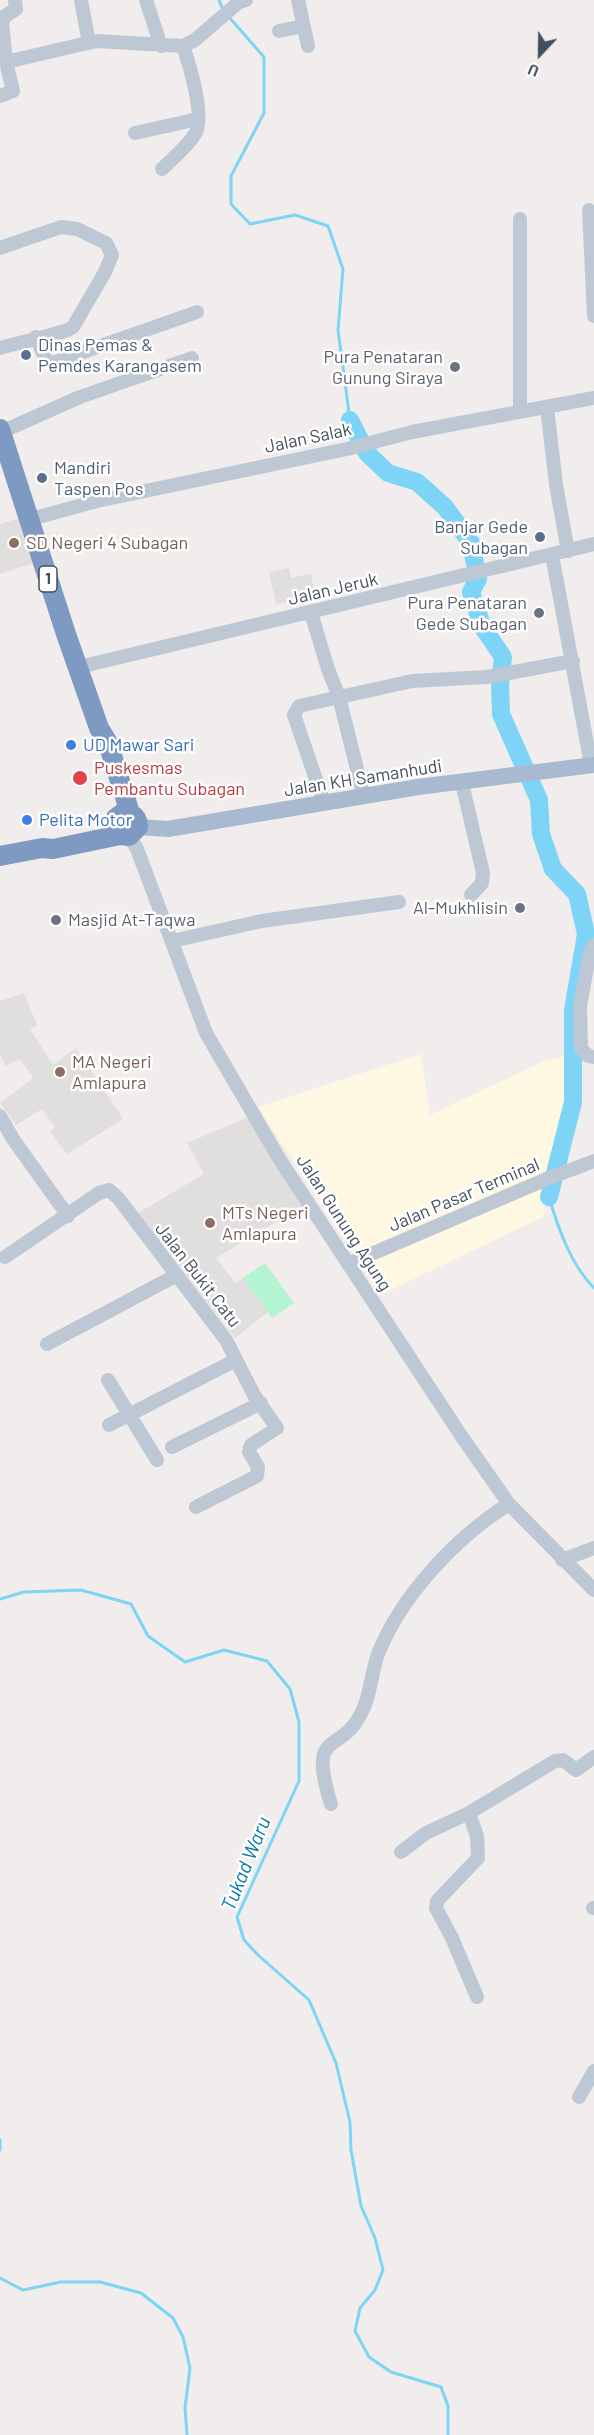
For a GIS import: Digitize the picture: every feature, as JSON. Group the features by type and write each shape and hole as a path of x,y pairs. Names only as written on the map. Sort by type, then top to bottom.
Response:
{"highway":[{"name":"1","path":"1,431 31,519 50,586 99,728 97,747 125,825"},
{"path":"0,856 42,848 50,842 125,825"}],"main road":[{"name":"Jalan KH Samanhudi","path":"125,825 168,829 418,787 592,765"}],"street":[{"path":"6,93 3,18 15,10 15,0"},
{"path":"81,0 90,43"},
{"path":"146,0 161,46"},
{"path":"298,0 308,46"},
{"path":"6,62 90,43 110,41 183,46 195,40 239,2"},
{"path":"279,32 303,26"},
{"path":"162,169 194,135 198,119 190,64 183,46"},
{"path":"135,133 198,119"},
{"path":"589,210 594,316"},
{"path":"520,219 520,411"},
{"path":"0,248 56,228 67,227 106,243 112,251 105,272 73,327 67,332 36,337 0,348"},
{"path":"36,337 46,360 52,363 197,312"},
{"path":"1,431 80,398 192,358"},
{"name":"Jalan Salak","path":"31,519 97,501 347,449 412,432 594,398"},
{"path":"547,407 556,485 568,551"},
{"name":"Jalan Jeruk","path":"79,667 594,544"},
{"path":"552,555 592,765"},
{"path":"311,613 339,697 364,797"},
{"path":"324,803 294,715 299,706 412,681 487,677 573,661"},
{"path":"462,783 483,873 482,883 471,895"},
{"name":"Jalan Gunung Agung","path":"125,825 172,941 195,1007 216,1054 280,1160 462,1437 509,1504 594,1590"},
{"path":"172,941 262,921 399,902"},
{"path":"594,945 590,952 580,1006 581,1048 588,1056 594,1057"},
{"path":"0,1116 6,1141 68,1216"},
{"name":"Jalan Pasar Terminal","path":"348,1264 594,1161"},
{"name":"Jalan Bukit Catu","path":"5,1257 68,1216 99,1192 109,1190 119,1199 175,1276 226,1340 277,1428 251,1445 249,1449 258,1467 257,1476 196,1507"},
{"path":"47,1344 175,1276"},
{"path":"109,1425 236,1360"},
{"path":"108,1380 157,1460"},
{"path":"172,1447 261,1403"},
{"path":"331,1804 322,1778 322,1757 326,1748 343,1734 363,1710 378,1655 392,1625 458,1543 479,1524 509,1504"},
{"path":"562,1560 594,1548"},
{"path":"401,1852 426,1833 469,1813 555,1761 563,1760 578,1770 594,1757"},
{"path":"469,1813 477,1836 478,1858 437,1901 436,1908 452,1938 477,1997"},
{"path":"579,2097 594,2071"}],"shaded area":[{"name":"SD Negeri 4 Subagan","path":"20,518 34,563 0,574 0,524"},
{"path":"289,568 291,578 311,574 315,597 276,604 269,572"},
{"name":"MA Negeri Amlapura","path":"24,993 37,1025 30,1029 53,1065 76,1048 123,1119 67,1154 50,1131 55,1127 42,1109 16,1125 0,1103 33,1078 20,1059 6,1066 0,1054 0,1001"},
{"path":"421,1054 430,1115 542,1062 570,1055 568,1102 550,1158 543,1217 380,1295 258,1107"},
{"name":"MTs Negeri Amlapura","path":"251,1116 304,1205 216,1258 236,1283 265,1263 294,1303 272,1318 268,1312 235,1338 138,1213 204,1174 187,1143"}],"green space":[{"path":"265,1263 294,1303 272,1318 243,1278"}],"waterway":[{"path":"219,0 223,10"},
{"path":"229,17 264,57 264,113 231,176 231,204 250,224 295,215 328,226 343,269 338,330 350,420"},
{"path":"350,420 367,453 388,473 417,482 445,507 471,543 478,579 471,592 482,626 503,657 500,685 501,714 539,800 541,834 553,869 577,894 586,934 573,1010 573,1102 549,1197"},
{"path":"549,1197 572,1257 594,1288"},
{"name":"Tukad Waru","path":"0,1599 24,1592 81,1590 131,1604 148,1636 185,1662 224,1650 267,1661 290,1689 299,1722 299,1781 237,1917 244,1940 309,2000 336,2063 350,2122 351,2150 361,2206 375,2238 383,2270 375,2290 360,2308 355,2331 369,2357 391,2372 441,2387 448,2406 448,2435"},
{"path":"0,2140 0,2150"},
{"path":"0,2278 23,2290 61,2282 100,2282 141,2293 173,2318 183,2337 190,2368 185,2408 187,2435"}],"place":[{"name":"Dinas Pemas & Pemdes Karangasem","path":"26,355"},
{"name":"Pura Penataran Gunung Siraya","path":"455,367"},
{"name":"Mandiri Taspen Pos","path":"42,478"},
{"name":"Banjar Gede Subagan","path":"540,537"},
{"name":"SD Negeri 4 Subagan","path":"14,543"},
{"name":"Pura Penataran Gede Subagan","path":"539,613"},
{"name":"UD Mawar Sari","path":"71,745"},
{"name":"Puskesmas Pembantu Subagan","path":"80,778"},
{"name":"Pelita Motor","path":"27,820"},
{"name":"Al-Mukhlisin","path":"520,908"},
{"name":"Masjid At-Taqwa","path":"56,920"},
{"name":"MA Negeri Amlapura","path":"60,1072"},
{"name":"MTs Negeri Amlapura","path":"210,1223"}]}
